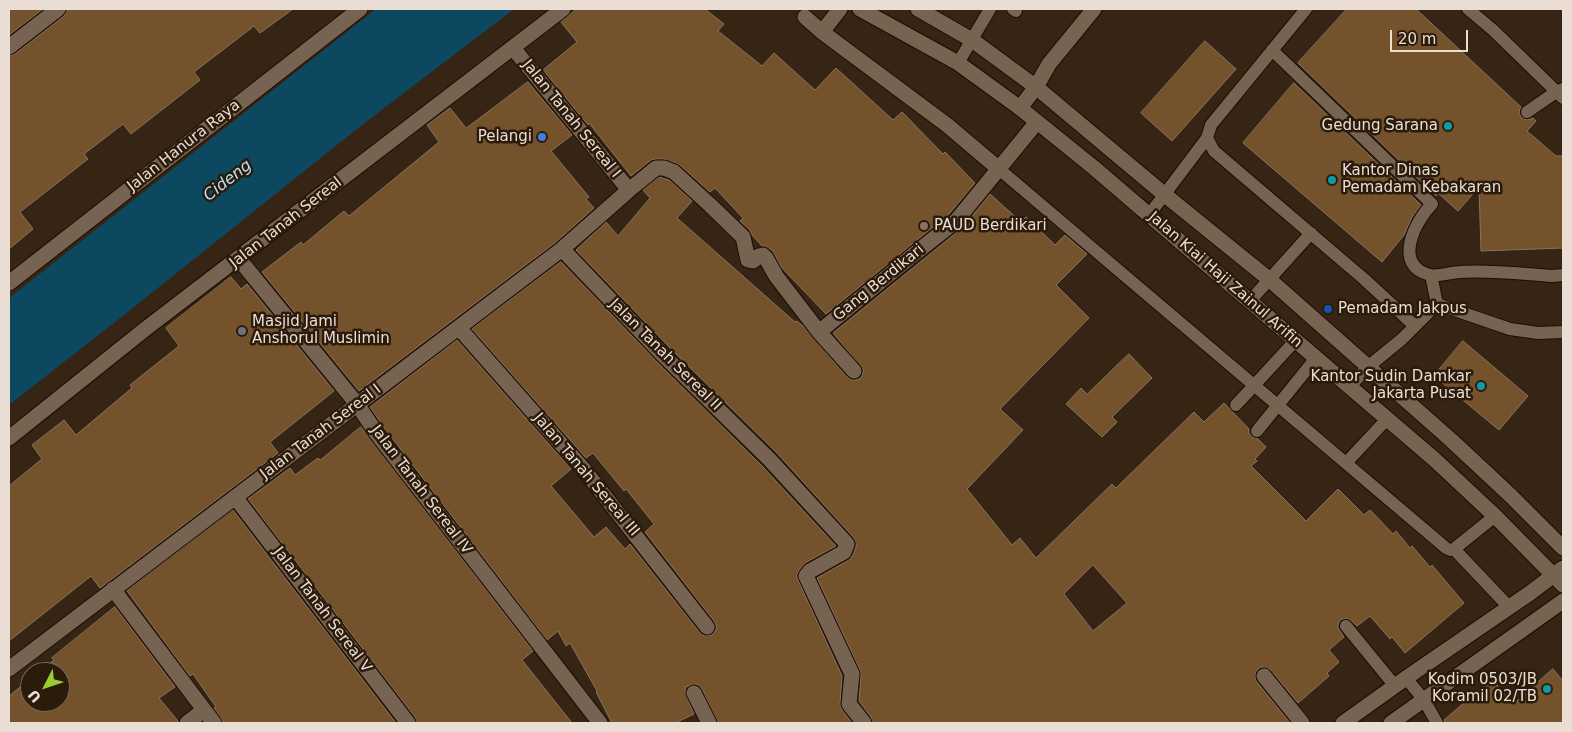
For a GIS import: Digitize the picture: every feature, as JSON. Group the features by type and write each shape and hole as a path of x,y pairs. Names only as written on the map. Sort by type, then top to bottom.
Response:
{"street":[{"path":"9,47 58,9"},
{"name":"Jalan Hanura Raya","path":"9,283 360,9"},
{"name":"Jalan Tanah Sereal","path":"9,438 144,330 563,9"},
{"path":"822,32 840,9"},
{"name":"Jalan Kiai Haji Zainul Arifin","path":"860,9 958,63 1020,108 1093,167 1434,459 1560,577"},
{"name":"Jalan Kiai Haji Zainul Arifin","path":"918,9 972,40 1036,86 1165,195 1270,280 1451,440 1563,548"},
{"path":"1020,108 1049,64 1094,9"},
{"path":"805,17 822,32 947,125 998,169"},
{"name":"Jalan Tanah Sereal I","path":"513,48 629,190"},
{"name":"Gang Berdikari","path":"819,332 956,221 1037,122"},
{"name":"Jalan Tanah Sereal I","path":"9,669 235,496 460,328 562,249 656,168 664,168 674,172 743,237"},
{"name":"Gang Berdikari","path":"743,237 748,260 753,261 763,255 766,258 776,276 819,332 854,371"},
{"name":"Jalan Tanah Sereal II","path":"562,249 665,356 770,460 847,544 844,552 806,576 852,674 849,704 864,723"},
{"name":"Jalan Tanah Sereal IV","path":"239,259 357,404 377,434 600,723"},
{"name":"Jalan Tanah Sereal III","path":"460,328 585,471 707,627"},
{"path":"1434,459 1451,440"},
{"name":"Jalan Tanah Sereal V","path":"235,496 408,723"},
{"path":"1343,723 1509,607 1560,577"},
{"path":"113,589 214,723"},
{"path":"1392,723 1563,601"},
{"path":"1264,676 1302,723"},
{"path":"694,693 709,723"},
{"path":"188,723 204,710"}],"lane":[{"path":"958,63 990,9"},
{"path":"1149,215 1207,138 1211,125 1306,9"},
{"path":"1468,9 1561,93 1526,112"},
{"path":"1272,50 1437,200 1427,209 1411,240 1408,253 1411,264 1431,275 1460,272 1563,275"},
{"path":"1207,138 1214,151 1311,233 1415,326"},
{"path":"998,169 1446,548 1454,549 1494,516"},
{"path":"1249,302 1311,233"},
{"path":"1431,275 1437,304"},
{"path":"1349,387 1369,366 1402,339 1437,304"},
{"path":"1437,304 1510,330 1538,333 1563,332"},
{"path":"1236,405 1295,341"},
{"path":"1257,431 1316,358"},
{"path":"1346,463 1387,419"},
{"path":"1454,549 1509,607"},
{"path":"1346,626 1400,682 1424,700 1437,723"}],"water":[{"name":"Cideng","path":"376,9 514,9 362,125 9,405 9,298"}],"building":[{"path":"9,9 43,9 9,35"},
{"path":"67,9 293,9 260,33 254,26 194,72 200,80 131,134 123,124 84,154 88,159 20,212 33,229 9,249 9,56 15,54 64,16"},
{"path":"577,9 705,9 724,24 718,31 762,66 774,53 815,90 836,68 893,120 902,112 943,154 945,152 975,183 949,214 826,314 781,267 773,251 766,246 762,246 752,235 750,230 740,221 743,218 715,188 710,192 680,165 664,159 651,160 631,176 589,123 588,125 543,70 577,42 561,22"},
{"name":"Gedung Sarana","path":"1347,9 1416,9 1521,107 1519,112 1521,117 1527,120 1533,118 1536,121 1527,131 1556,156 1563,156 1563,248 1481,251 1479,187 1458,211 1438,193 1436,196 1298,63"},
{"path":"1205,41 1236,69 1172,141 1141,113"},
{"path":"528,82 572,135 551,151 589,197 586,199 594,208 556,242 359,391 262,272 301,242 303,245 344,211 349,216 439,142 427,125 450,108 466,128"},
{"name":"Kantor Dinas Pemadam Kebakaran","path":"1294,83 1421,205 1412,217 1404,235 1382,262 1243,143"},
{"path":"659,177 669,180 692,201 677,218 795,322 797,321 803,326 847,377 852,380 861,378 863,369 833,333 962,228 990,194 1021,222 1026,217 1055,245 1065,235 1087,254 1056,285 1089,318 1000,409 1023,430 967,489 1012,545 1020,538 1036,558 1112,484 1116,488 1194,412 1204,422 1224,403 1249,429 1252,437 1258,439 1266,447 1255,459 1257,461 1251,466 1306,521 1338,489 1364,515 1370,510 1393,534 1396,531 1430,567 1432,565 1464,603 1405,653 1392,637 1390,639 1370,616 1357,626 1349,619 1341,619 1338,628 1344,637 1329,650 1339,662 1327,673 1329,676 1298,703 1271,670 1263,667 1259,668 1255,673 1256,681 1290,723 873,723 871,717 859,701 860,670 817,578 849,560 856,547 854,538 777,453 672,350 576,250 606,222 618,236 650,198 643,190","holes":["1093,565 1127,603 1093,631 1064,594"]},
{"path":"561,262 658,363 763,467 836,546 805,563 797,575 842,676 840,704 842,710 852,723 718,723 702,689 699,685 694,684 686,687 685,693 694,714 675,723 612,723 597,691 570,643 566,646 558,631 547,640 370,407 457,340 571,469 551,486 594,537 606,527 625,549 630,544 700,633 704,636 712,635 716,630 714,621 645,532 654,524 626,489 624,491 593,453 586,458 472,329"},
{"path":"231,277 241,289 247,284 334,391 270,442 278,453 100,588 91,576 9,641 9,486 42,459 32,445 64,420 76,435 132,388 130,385 179,346 166,328"},
{"name":"Kantor Sudin Damkar Jakarta Pusat","path":"1463,341 1528,396 1499,430 1434,376"},
{"path":"1129,354 1152,378 1112,417 1117,422 1102,437 1066,404 1081,388 1087,394"},
{"path":"361,427 533,651 522,660 572,723 417,723 415,717 248,499 290,468 295,475 318,458 320,460"},
{"path":"233,510 396,723 224,723 214,708 216,707 193,674 190,676 127,591"},
{"path":"115,607 175,687 159,698 178,723 9,723 9,696 20,687 20,712 70,712 70,662 51,662 54,660 52,658"},
{"path":"1553,669 1563,681 1563,723 1445,723 1444,720 1492,679 1513,704"}],"place":[{"name":"Gedung Sarana","path":"1448,126"},
{"name":"Pelangi","path":"542,137"},
{"name":"Kantor Dinas Pemadam Kebakaran","path":"1332,180"},
{"name":"PAUD Berdikari","path":"924,226"},
{"name":"Pemadam Jakpus","path":"1328,309"},
{"name":"Masjid Jami Anshorul Muslimin","path":"242,331"},
{"name":"Kantor Sudin Damkar Jakarta Pusat","path":"1481,386"},
{"name":"Kodim 0503/JB Koramil 02/TB","path":"1547,689"}]}
